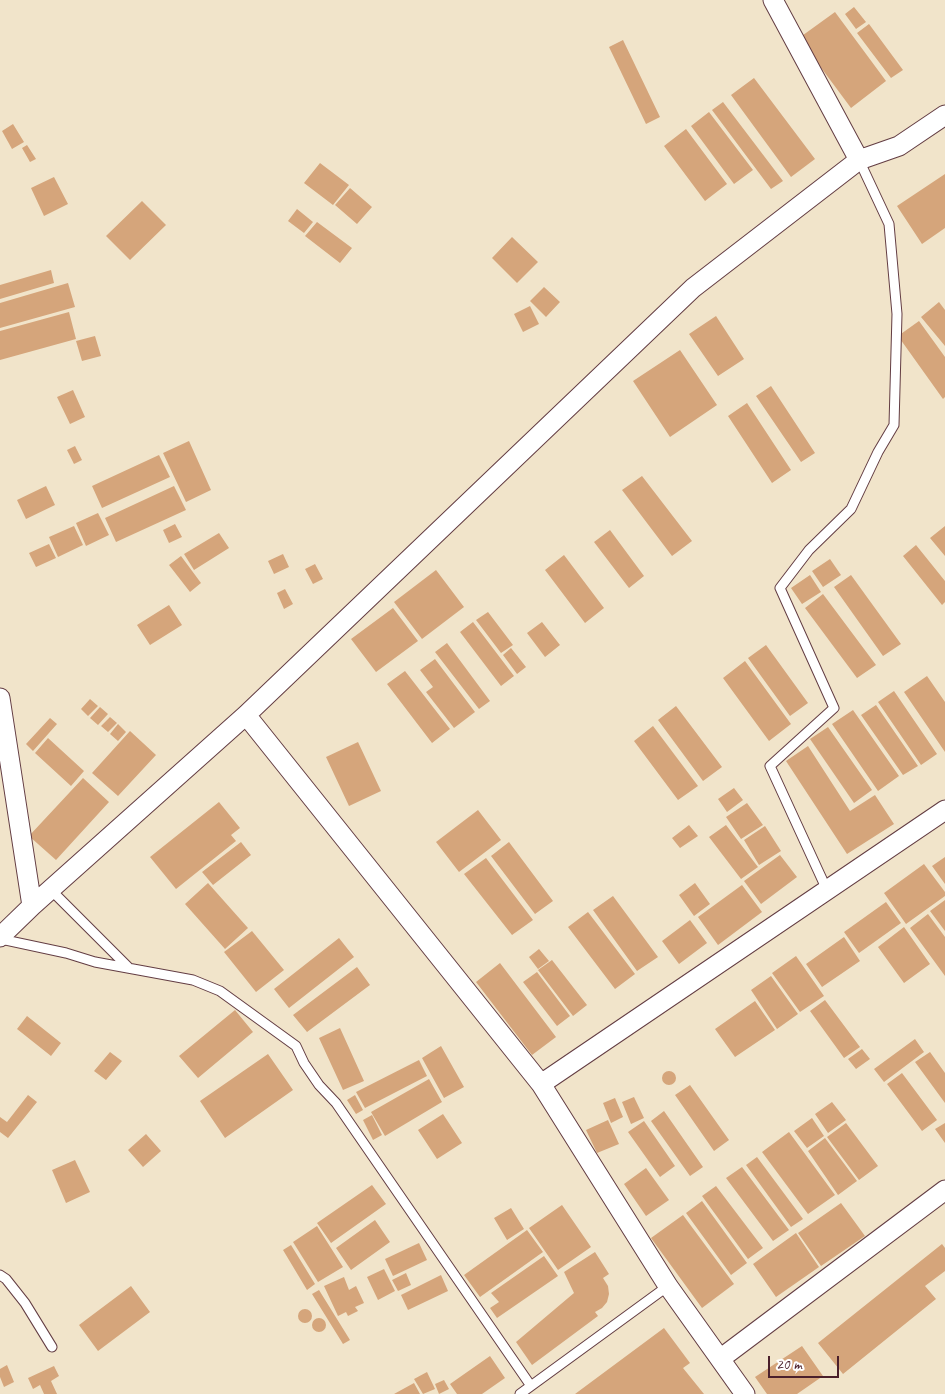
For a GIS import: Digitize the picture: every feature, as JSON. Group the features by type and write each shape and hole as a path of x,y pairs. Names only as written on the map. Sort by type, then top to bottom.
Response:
{"street":[{"path":"773,0 859,160"},
{"path":"0,938 50,889 246,715 693,288 859,160 899,146 945,115"},
{"path":"0,698 32,906"},
{"path":"246,715 541,1084 668,1286 745,1394"},
{"path":"541,1084 945,810"},
{"path":"720,1359 945,1190"}],"lane":[{"path":"827,890 770,766 834,708 780,588 809,550 851,509 878,452 894,425 897,314 890,224 859,160"},
{"path":"50,889 130,968"},
{"path":"0,938 95,962 192,980 220,990 296,1046 319,1085 336,1103 531,1386"},
{"path":"0,1275 6,1279 25,1303 52,1347"},
{"path":"520,1394 668,1286"}],"building":[{"path":"854,7 866,22 856,29 845,14"},
{"path":"835,12 886,81 851,108 799,38"},
{"path":"869,24 903,70 891,78 857,33"},
{"path":"623,40 660,117 646,124 609,47"},
{"path":"754,78 815,159 791,177 731,95"},
{"path":"723,102 783,181 771,189 712,110"},
{"path":"709,112 753,170 734,184 691,126"},
{"path":"13,124 24,142 12,149 2,131"},
{"path":"686,129 727,184 705,201 664,146"},
{"path":"27,145 36,159 30,162 22,148"},
{"path":"320,163 349,185 333,205 304,183"},
{"path":"945,174 945,228 922,244 897,206"},
{"path":"54,177 68,204 44,216 31,188"},
{"path":"350,188 372,207 357,224 335,205"},
{"path":"142,201 166,225 130,260 106,236"},
{"path":"297,209 313,222 304,233 288,221"},
{"path":"317,222 352,248 340,263 305,236"},
{"path":"512,237 538,262 517,283 492,258"},
{"path":"51,270 54,283 0,299 0,285"},
{"path":"68,283 75,307 0,328 0,303"},
{"path":"544,287 560,302 546,317 530,301"},
{"path":"939,302 945,310 945,346 921,317"},
{"path":"530,306 539,324 523,332 514,314"},
{"path":"69,312 76,339 0,360 0,331"},
{"path":"716,316 744,359 718,376 689,334"},
{"path":"919,321 945,357 945,397 943,399 898,336"},
{"path":"95,336 101,356 82,361 76,341"},
{"path":"680,350 717,405 670,437 633,381"},
{"path":"771,386 815,453 801,462 756,396"},
{"path":"73,390 85,417 70,424 57,397"},
{"path":"747,403 791,470 772,483 728,416"},
{"path":"189,441 211,490 186,502 163,453"},
{"path":"75,446 82,460 74,464 67,450"},
{"path":"159,455 170,477 102,508 92,486"},
{"path":"642,476 692,541 672,556 622,490"},
{"path":"46,486 55,505 26,519 17,500"},
{"path":"174,486 186,510 116,542 105,518"},
{"path":"98,513 109,535 86,546 76,523"},
{"path":"175,524 182,537 169,543 163,530"},
{"path":"74,526 83,545 58,557 49,537"},
{"path":"945,526 945,556 930,538"},
{"path":"610,530 644,576 629,588 594,542"},
{"path":"219,533 229,548 194,570 184,554"},
{"path":"49,544 56,558 36,567 29,553"},
{"path":"916,545 945,581 945,602 942,605 903,556"},
{"path":"283,554 289,567 274,574 268,561"},
{"path":"564,555 604,608 585,623 545,570"},
{"path":"181,556 201,583 190,592 169,565"},
{"path":"830,559 841,575 823,587 812,571"},
{"path":"315,564 323,579 313,584 305,569"},
{"path":"436,570 464,607 422,639 394,602"},
{"path":"810,575 821,592 802,604 791,588"},
{"path":"851,575 901,644 883,656 834,587"},
{"path":"285,589 293,604 284,609 277,593"},
{"path":"823,594 876,665 857,678 805,608"},
{"path":"169,605 182,625 150,645 137,625"},
{"path":"393,608 418,641 376,672 351,639"},
{"path":"488,612 513,645 501,653 476,620"},
{"path":"473,622 514,676 501,686 460,632"},
{"path":"542,622 560,645 545,657 527,633"},
{"path":"447,643 490,701 479,709 435,652"},
{"path":"766,645 808,703 790,716 748,658"},
{"path":"511,648 526,667 517,674 503,655"},
{"path":"435,659 475,712 454,728 426,692 433,687 420,670"},
{"path":"745,661 791,724 769,741 723,678"},
{"path":"405,671 450,729 432,743 387,684"},
{"path":"927,676 945,702 945,752 904,692"},
{"path":"894,691 937,754 921,765 878,702"},
{"path":"90,699 98,706 88,716 81,709"},
{"path":"876,705 918,766 903,775 861,715"},
{"path":"676,706 722,767 703,781 658,720"},
{"path":"100,707 108,714 98,725 90,718"},
{"path":"853,710 899,776 878,791 832,724"},
{"path":"110,717 117,723 108,732 101,726"},
{"path":"50,718 57,724 33,751 26,744"},
{"path":"118,724 126,732 118,741 110,734"},
{"path":"653,726 698,786 678,800 634,741"},
{"path":"828,727 872,790 854,803 810,739"},
{"path":"130,731 156,755 118,796 92,773"},
{"path":"48,738 84,771 71,786 35,753"},
{"path":"358,742 381,791 349,806 326,757"},
{"path":"808,746 850,811 875,795 894,824 847,854 786,761"},
{"path":"83,778 109,802 56,860 29,836"},
{"path":"734,788 743,800 727,812 718,799"},
{"path":"219,802 240,828 231,835 236,841 176,889 150,857"},
{"path":"747,803 763,825 741,839 726,817"},
{"path":"478,810 501,840 459,872 436,842"},
{"path":"689,825 698,836 680,848 672,838"},
{"path":"726,825 758,867 741,879 709,837"},
{"path":"765,826 781,851 759,865 744,840"},
{"path":"241,842 251,855 213,885 202,872"},
{"path":"509,842 553,901 535,914 491,856"},
{"path":"780,855 797,877 761,904 744,881"},
{"path":"945,857 945,884 932,866"},
{"path":"486,858 533,920 512,935 464,874"},
{"path":"924,864 945,892 945,896 906,924 884,893"},
{"path":"208,883 248,928 225,949 185,904"},
{"path":"695,883 710,904 694,916 679,895"},
{"path":"742,885 762,912 718,945 698,917"},
{"path":"613,896 658,957 637,971 593,910"},
{"path":"945,900 945,931 930,911"},
{"path":"886,902 901,923 859,953 844,932"},
{"path":"588,912 635,974 615,989 568,927"},
{"path":"928,914 945,937 945,976 910,928"},
{"path":"690,920 707,943 679,964 662,941"},
{"path":"904,927 930,964 904,983 878,947"},
{"path":"252,931 284,970 256,992 224,952"},
{"path":"844,937 860,961 822,987 806,964"},
{"path":"339,938 354,957 289,1008 274,989"},
{"path":"539,949 549,961 538,969 529,957"},
{"path":"796,956 824,996 800,1012 772,973"},
{"path":"552,960 587,1005 573,1016 538,970"},
{"path":"500,963 556,1037 532,1055 476,982"},
{"path":"357,967 370,985 307,1032 293,1015"},
{"path":"537,972 570,1016 557,1026 523,982"},
{"path":"771,976 798,1014 777,1029 751,990"},
{"path":"825,1000 860,1047 844,1058 810,1011"},
{"path":"755,1001 775,1030 735,1057 715,1029"},
{"path":"235,1010 253,1032 198,1078 179,1056"},
{"path":"27,1016 61,1043 51,1056 17,1029"},
{"path":"340,1028 364,1081 343,1090 319,1038"},
{"path":"915,1039 924,1052 884,1082 874,1069"},
{"path":"441,1046 464,1087 444,1098 422,1058"},
{"path":"862,1049 870,1059 856,1069 848,1059"},
{"path":"110,1052 122,1061 106,1080 94,1071"},
{"path":"930,1052 945,1073 945,1103 915,1062"},
{"path":"268,1054 293,1090 225,1138 200,1101"},
{"path":"419,1060 427,1076 365,1108 356,1092"},
{"path":"669,1071 674,1073 676,1078 674,1083 669,1085 664,1083 662,1078 664,1073"},
{"path":"902,1073 937,1120 922,1131 887,1084"},
{"path":"429,1079 442,1102 385,1136 371,1112"},
{"path":"690,1085 729,1140 714,1151 675,1095"},
{"path":"28,1095 37,1102 8,1138 0,1132 0,1117 7,1122"},
{"path":"355,1095 363,1110 356,1114 347,1100"},
{"path":"634,1097 644,1118 631,1124 622,1102"},
{"path":"615,1098 623,1117 611,1123 603,1103"},
{"path":"832,1102 846,1120 828,1133 815,1114"},
{"path":"664,1111 703,1167 690,1176 651,1121"},
{"path":"443,1114 462,1143 437,1159 418,1130"},
{"path":"372,1115 382,1135 373,1140 363,1120"},
{"path":"812,1118 824,1136 807,1148 794,1131"},
{"path":"608,1120 619,1144 597,1153 586,1130"},
{"path":"644,1121 675,1166 660,1177 628,1132"},
{"path":"846,1123 878,1166 859,1180 827,1137"},
{"path":"945,1123 945,1143 935,1129"},
{"path":"789,1132 835,1195 808,1214 762,1152"},
{"path":"146,1134 161,1151 143,1167 128,1150"},
{"path":"825,1138 857,1181 838,1195 808,1151"},
{"path":"757,1157 803,1219 791,1227 746,1165"},
{"path":"75,1160 90,1192 66,1203 52,1170"},
{"path":"742,1167 789,1230 773,1241 726,1178"},
{"path":"646,1168 669,1200 646,1216 624,1184"},
{"path":"372,1185 386,1204 331,1243 317,1223"},
{"path":"716,1186 763,1248 748,1259 702,1196"},
{"path":"702,1201 747,1263 731,1275 686,1213"},
{"path":"841,1203 865,1236 821,1266 798,1233"},
{"path":"562,1205 591,1247 558,1270 529,1228"},
{"path":"511,1208 524,1229 507,1240 494,1218"},
{"path":"683,1215 734,1284 702,1308 651,1238"},
{"path":"375,1220 390,1242 351,1270 336,1248"},
{"path":"317,1226 343,1267 318,1282 293,1242"},
{"path":"527,1230 543,1252 480,1297 464,1275"},
{"path":"796,1233 819,1267 776,1297 753,1264"},
{"path":"419,1243 427,1260 393,1276 385,1259"},
{"path":"942,1244 945,1248 945,1271 925,1286 936,1299 843,1374 818,1343"},
{"path":"291,1245 315,1284 307,1290 283,1250"},
{"path":"595,1252 609,1274 603,1278 608,1286 607,1302 595,1312 598,1316 532,1365 516,1342 574,1293 564,1272"},
{"path":"544,1256 558,1276 497,1318 490,1308 499,1302 491,1293"},
{"path":"384,1269 395,1291 378,1300 367,1277"},
{"path":"406,1273 411,1285 398,1291 392,1280"},
{"path":"441,1275 448,1291 408,1310 401,1295"},
{"path":"344,1277 349,1290 356,1286 364,1303 355,1307 358,1311 348,1316 346,1312 338,1316 324,1286"},
{"path":"131,1286 150,1312 98,1351 79,1325"},
{"path":"319,1290 350,1340 343,1344 312,1294"},
{"path":"305,1309 310,1311 312,1316 310,1321 305,1323 300,1321 298,1316 300,1311"},
{"path":"319,1318 324,1320 326,1325 324,1330 319,1332 314,1330 312,1325 314,1320"},
{"path":"664,1328 690,1363 683,1368 704,1394 575,1394"},
{"path":"802,1346 823,1376 797,1394 767,1394 755,1377"},
{"path":"490,1356 505,1378 482,1394 457,1394 450,1384"},
{"path":"7,1365 14,1382 4,1387 0,1377 0,1369"},
{"path":"54,1366 59,1376 51,1381 57,1394 44,1394 40,1385 33,1389 28,1378"},
{"path":"427,1372 435,1389 423,1394 414,1379"},
{"path":"444,1380 449,1389 439,1394 435,1384"},
{"path":"414,1383 420,1394 394,1394"}]}
